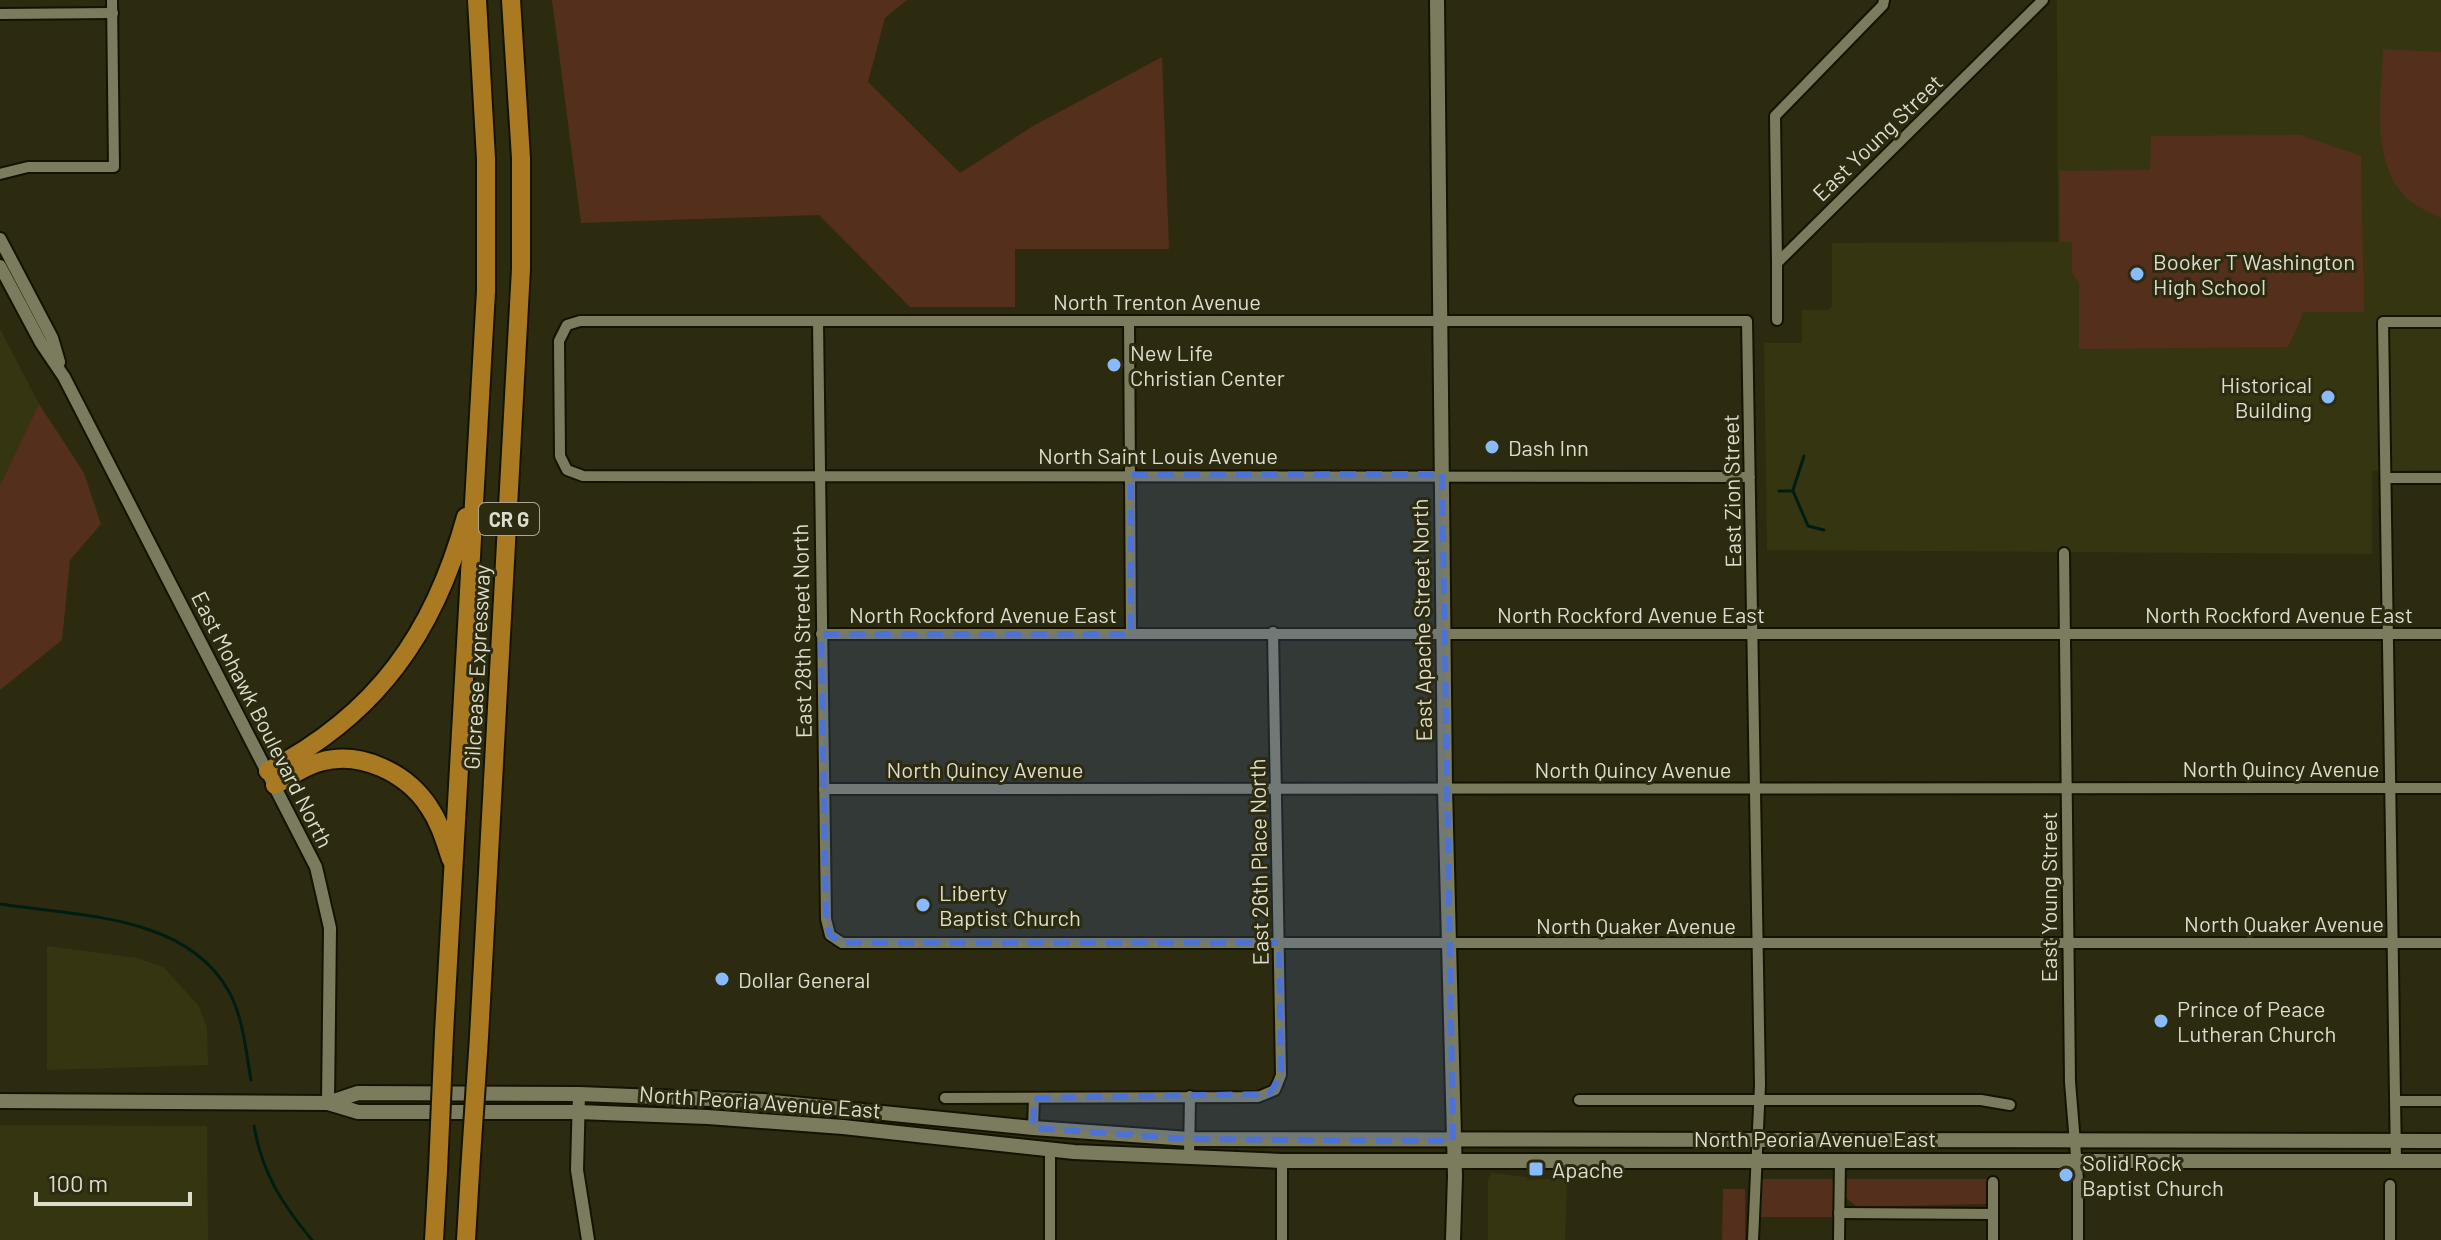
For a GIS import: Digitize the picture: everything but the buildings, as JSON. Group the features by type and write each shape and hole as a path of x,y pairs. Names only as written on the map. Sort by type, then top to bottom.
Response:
{"highway":[{"name":"Gilcrease Expressway","path":"434,1240 477,480 487,225 477,0"},
{"name":"Gilcrease Expressway","path":"466,1240 521,269 521,158 511,0"},
{"path":"271,778 328,735 376,692 404,659 444,589 477,480"},
{"path":"271,778 330,760 363,762 389,771 410,784 429,806 454,867"}],"main road":[{"name":"East Apache Street North","path":"1437,0 1453,1240"},
{"name":"North Peoria Avenue East","path":"328,1103 358,1093 579,1094 763,1101 1033,1128 1189,1139 2441,1141"},
{"name":"North Peoria Avenue East","path":"0,1101 328,1103 358,1112 578,1112 843,1127 1050,1150 1282,1161 2441,1161"}],"street":[{"path":"0,174 28,167 114,167 112,0"},
{"path":"1777,320 1775,116 1883,5 1884,0"},
{"name":"East Young Street","path":"1777,263 2043,0"},
{"path":"0,14 113,13"},
{"name":"East Mohawk Boulevard North","path":"0,239 52,338 64,377"},
{"name":"East Mohawk Boulevard North","path":"0,266 41,343 64,377 316,867 330,928 328,1103"},
{"name":"North Trenton Avenue","path":"567,470 560,456 559,341 567,325 580,321 1747,321"},
{"name":"East 28th Street North","path":"818,321 826,919 833,939"},
{"name":"East Zion Street","path":"1747,321 1759,1100 1753,1240"},
{"path":"1129,322 1131,634"},
{"path":"2396,1161 2383,322 2441,322"},
{"name":"North Saint Louis Avenue","path":"567,470 583,476 1442,474 1750,477"},
{"path":"2386,478 2441,478"},
{"name":"East Young Street","path":"2064,553 2070,1082 2077,1160 2078,1240"},
{"name":"East 26th Place North","path":"1190,1096 1263,1097 1275,1090 1281,1075 1273,632"},
{"name":"North Rockford Avenue East","path":"821,634 2441,634"},
{"name":"North Quincy Avenue","path":"824,789 2441,788"},
{"name":"North Quaker Avenue","path":"833,939 853,945 2441,943"},
{"path":"579,1094 577,1170 588,1240"},
{"path":"945,1098 1190,1096 1189,1158"},
{"path":"1033,1128 1034,1098"},
{"name":"North Peoria Avenue East","path":"1579,1100 1981,1100 2010,1105"},
{"path":"2396,1101 2441,1101"},
{"path":"1050,1150 1050,1240"},
{"path":"1839,1240 1840,1160"},
{"path":"1282,1161 1282,1240"},
{"path":"1993,1182 1993,1240"},
{"path":"2390,1185 2390,1240"},
{"path":"1839,1213 1993,1214"}],"highlighted area":[{"path":"1442,474 1453,1141 1189,1139 1033,1128 1034,1098 1269,1094 1281,1075 1279,943 842,943 830,935 826,919 821,634 1131,634 1131,475"}],"shaded area":[{"path":"552,0 907,0 885,18 868,82 960,173 1033,126 1162,57 1169,249 1015,249 1015,307 910,307 819,215 581,223"},
{"name":"Booker T Washington High School","path":"2057,0 2441,0 2441,470 2372,471 2372,554 1767,550 1764,343 1802,343 1802,310 1828,310 1832,306 1832,243 2058,242"},
{"path":"2383,49 2441,52 2441,218 2413,203 2399,189 2389,171 2381,132"},
{"path":"2300,135 2361,156 2364,312 2304,312 2288,347 2079,349 2079,284 2072,273 2072,242 2060,242 2059,171 2150,170 2151,136"},
{"path":"0,329 39,404 0,485"},
{"path":"39,404 84,473 101,524 70,560 62,640 0,690 0,485"},
{"path":"47,946 137,958 163,967 198,1005 207,1027 208,1065 47,1070"},
{"path":"0,1125 207,1126 208,1240 0,1240"},
{"path":"1492,1173 1526,1177 1527,1180 1567,1178 1565,1240 1488,1240 1488,1180"},
{"path":"1760,1179 1833,1179 1833,1217 1757,1217"},
{"path":"1846,1179 1988,1179 1988,1204 1857,1207 1846,1198"},
{"path":"1723,1189 1745,1189 1745,1240 1722,1240"}],"waterway":[{"path":"1793,490 1804,456"},
{"path":"1779,491 1793,491 1808,526 1824,530"},
{"path":"0,904 126,923 185,946 209,965 233,1000 251,1080"},
{"path":"254,1126 262,1159 275,1187 312,1240"}],"place":[{"name":"Booker T Washington High School","path":"2137,274"},
{"name":"New Life Christian Center","path":"1114,365"},
{"name":"Historical Building","path":"2328,397"},
{"name":"Dash Inn","path":"1492,447"},
{"name":"Liberty Baptist Church","path":"923,905"},
{"name":"Dollar General","path":"722,979"},
{"name":"Prince of Peace Lutheran Church","path":"2161,1021"},
{"name":"Apache","path":"1536,1169"},
{"name":"Solid Rock Baptist Church","path":"2066,1175"}]}
